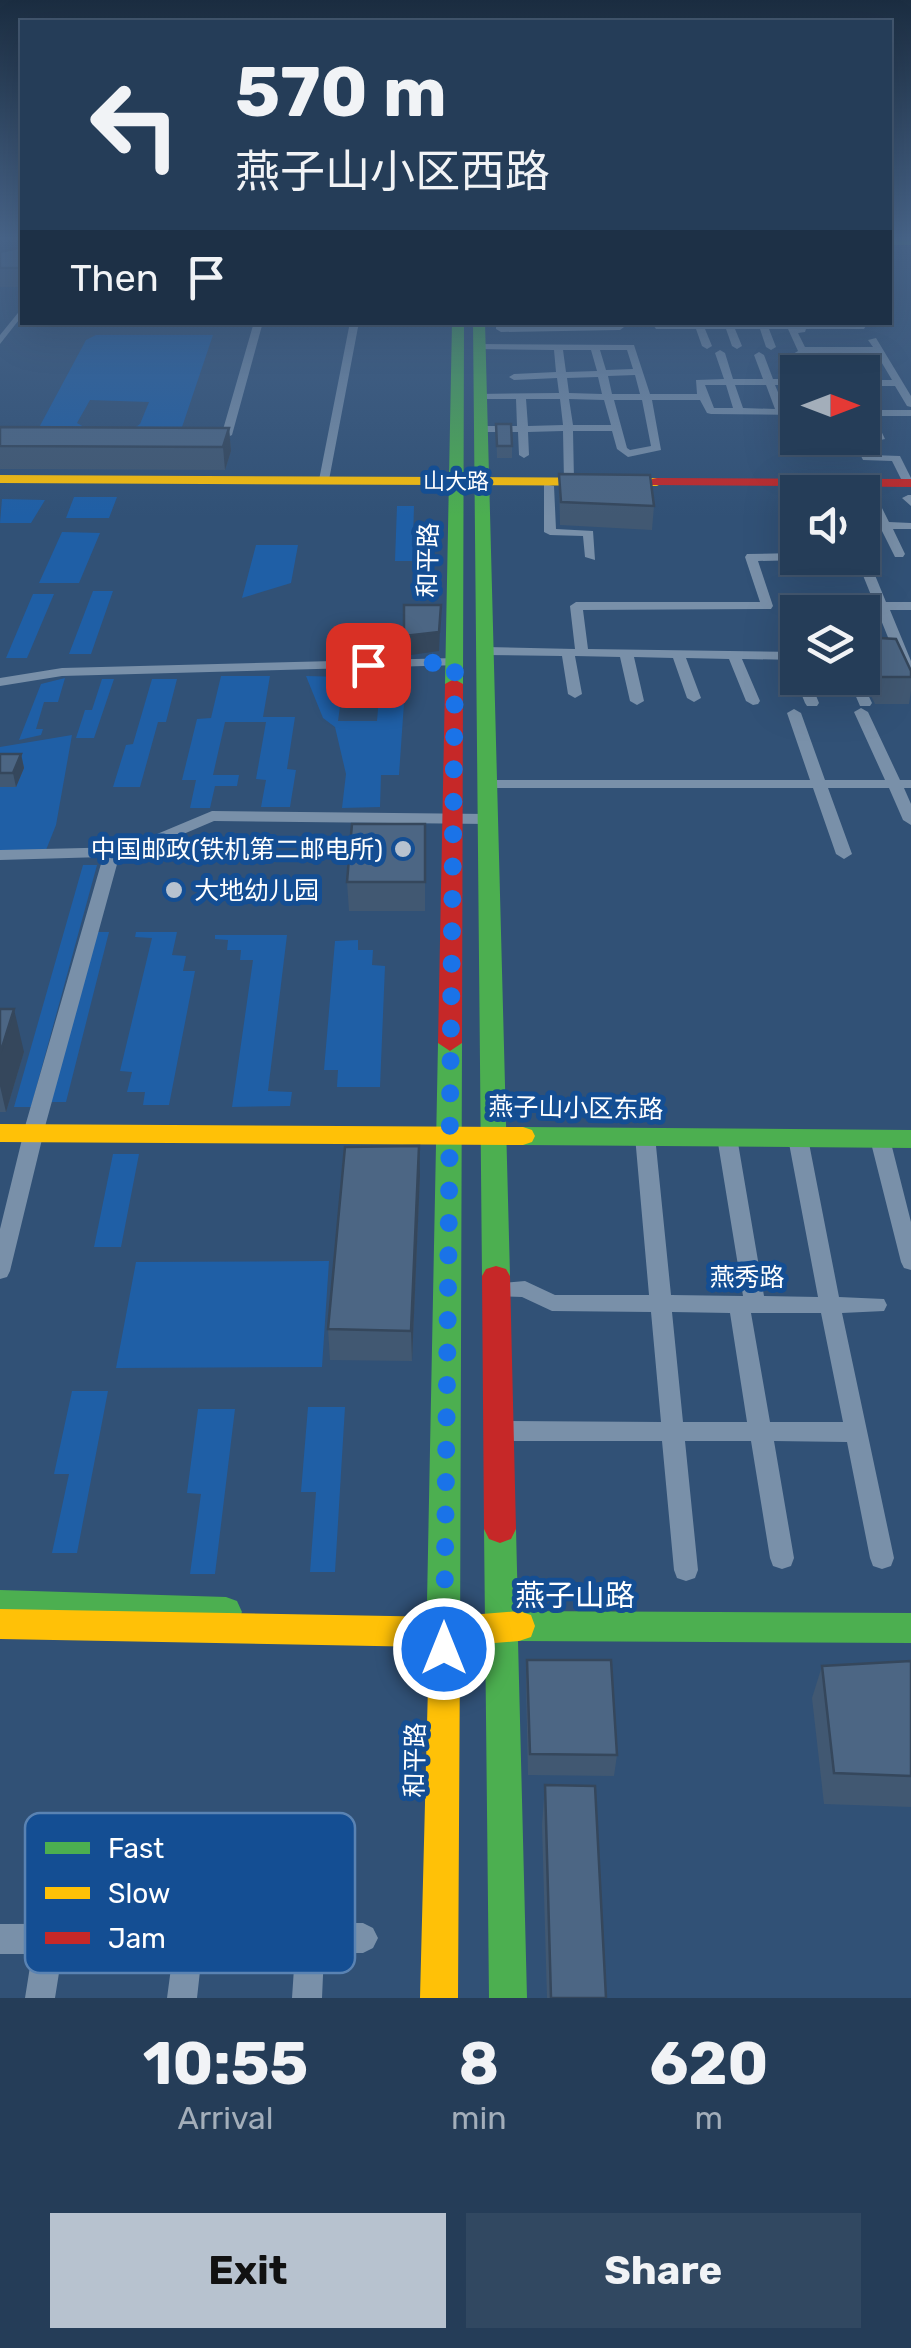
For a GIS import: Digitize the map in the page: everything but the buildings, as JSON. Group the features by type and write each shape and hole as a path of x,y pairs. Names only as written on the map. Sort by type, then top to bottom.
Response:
{"main road":[{"name":"和平路","path":"439,1998 458,331"},
{"path":"478,331 508,1998"},
{"name":"山大路","path":"0,482 456,483"},
{"name":"山大路","path":"0,482 558,483 910,491"},
{"name":"山大路","path":"558,483 780,489"},
{"name":"山大路","path":"880,491 910,491"},
{"name":"燕子山小区东路","path":"0,1133 911,1139"},
{"name":"燕子山路","path":"0,1605 444,1625"},
{"name":"燕子山路","path":"0,1624 444,1625 503,1621 911,1618"},
{"name":"燕子山路","path":"503,1621 911,1628"}],"street":[{"path":"207,442 224,440 227,435 256,331"},
{"path":"324,480 353,331"},
{"path":"698,331 708,346"},
{"path":"734,331 737,346"},
{"path":"765,331 771,346"},
{"path":"793,331 802,350 879,350"},
{"path":"828,331 839,355"},
{"path":"868,331 911,404"},
{"path":"479,347 558,347 595,347 630,347 646,396 656,448 628,454 622,449 595,347"},
{"path":"558,347 568,428 550,532 589,533 591,556"},
{"path":"720,353 739,412"},
{"path":"758,355 780,397"},
{"path":"514,377 638,372"},
{"path":"716,428 699,382 780,382"},
{"path":"880,383 898,383"},
{"path":"480,396 703,397"},
{"path":"522,396 524,455"},
{"path":"711,411 780,412"},
{"path":"880,411 911,413"},
{"path":"753,412 760,428"},
{"path":"481,429 617,428"},
{"path":"866,455 896,458 910,491"},
{"path":"880,513 899,554"},
{"path":"880,525 911,526"},
{"path":"575,694 576,606 767,606 752,557 780,557"},
{"path":"869,575 911,678"},
{"path":"882,606 911,606"},
{"path":"485,651 780,658"},
{"path":"626,653 637,701"},
{"path":"678,654 694,698"},
{"path":"734,654 753,701"},
{"path":"0,682 62,672 455,662"},
{"path":"809,695 812,703"},
{"path":"859,695 902,784 911,820"},
{"path":"794,712 844,854"},
{"path":"488,784 902,784"},
{"path":"0,854 128,852 212,816 488,820"},
{"path":"0,1270 112,854"},
{"path":"645,1136 686,1570"},
{"path":"726,1137 759,1432 782,1558"},
{"name":"燕秀路","path":"496,1290 525,1289 552,1303 830,1305 798,1138"},
{"path":"880,1139 911,1262"},
{"path":"876,1304 830,1305 882,1558"},
{"path":"499,1431 854,1432"},
{"path":"355,1938 362,1938"},
{"path":"40,1998 44,1973"},
{"path":"182,1998 185,1973"},
{"path":"307,1998 308,1973"}],"shaded area":[{"path":"96,335 213,335 178,439 133,429 140,424 149,402 90,400 77,423 84,427 79,433 35,435 86,340"},
{"path":"74,497 117,497 109,518 66,518"},
{"path":"2,499 45,500 31,523 0,523"},
{"path":"397,506 414,506 413,539 425,540 425,561 395,561"},
{"path":"62,532 100,533 79,583 39,583"},
{"path":"256,545 298,545 291,583 242,598"},
{"path":"93,591 113,591 91,654 69,654"},
{"path":"33,594 54,594 27,658 6,658"},
{"path":"381,674 406,674 399,775 381,775 380,807 342,808 346,774 335,727 323,718 306,676 344,677 338,721 377,721"},
{"path":"221,676 270,676 263,717 295,717 287,769 296,770 290,807 261,807 266,780 256,779 266,722 225,722 213,775 239,775 237,786 215,786 210,808 190,808 196,780 182,780 197,719 211,718"},
{"path":"65,678 58,702 44,702 36,729 43,729 41,735 19,740 41,684"},
{"path":"102,679 114,679 94,738 76,738 85,710 92,710"},
{"path":"152,679 177,679 166,722 158,722 140,787 113,787 126,745 133,744"},
{"path":"72,735 56,825 46,850 0,850 0,747"},
{"path":"83,865 97,865 31,1107 14,1107"},
{"path":"94,932 109,932 66,1102 50,1102"},
{"path":"136,932 177,932 172,955 186,956 183,971 195,971 169,1105 143,1105 145,1092 127,1092 132,1072 120,1071 152,938 135,937"},
{"path":"215,935 287,935 268,1091 292,1092 290,1106 232,1107 253,960 240,960 241,950 227,950 228,940 215,939"},
{"path":"358,940 358,950 373,950 372,965 385,966 380,1087 337,1087 338,1070 324,1070 335,941"},
{"path":"113,1154 139,1154 121,1247 94,1247"},
{"path":"329,1261 322,1367 116,1368 136,1262"},
{"path":"72,1391 108,1391 77,1553 52,1553 69,1474 54,1474"},
{"path":"308,1407 345,1407 335,1572 310,1572 316,1492 301,1492"},
{"path":"198,1409 235,1409 215,1574 190,1574 201,1494 187,1493"}],"traffic: fast":[{"path":"454,684 458,331"},
{"path":"479,331 496,1276"},
{"path":"443,1653 450,1043"},
{"path":"523,1136 911,1139"},
{"path":"500,1529 508,1998"},
{"path":"0,1605 226,1612"},
{"path":"519,1626 911,1628"}],"traffic: slow":[{"path":"0,479 657,482"},
{"path":"0,1133 523,1136"},
{"path":"0,1624 444,1632 519,1626"},
{"path":"439,1998 443,1653"}],"traffic: jam":[{"path":"657,482 911,483"},
{"path":"450,1043 454,684"},
{"path":"496,1276 500,1529"}],"place":[{"name":"中国邮政(铁机第二邮电所)","path":"403,849"},
{"name":"大地幼儿园","path":"174,890"}],"route":[{"path":"368,665 455,662 444,1649"}]}
